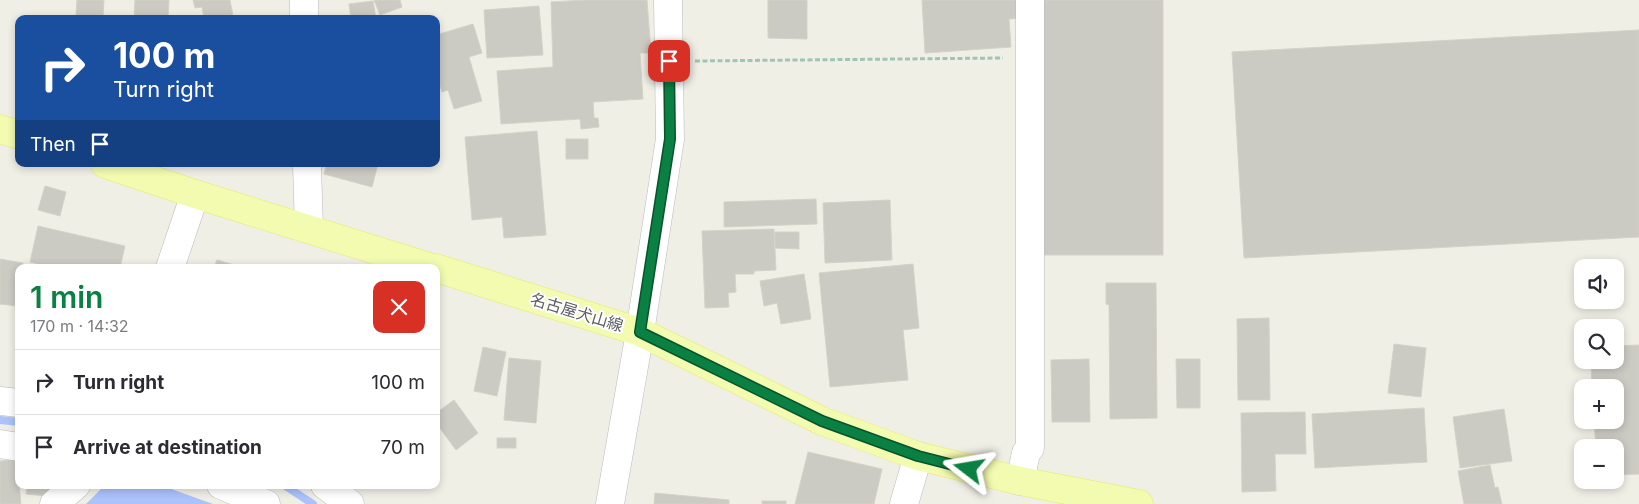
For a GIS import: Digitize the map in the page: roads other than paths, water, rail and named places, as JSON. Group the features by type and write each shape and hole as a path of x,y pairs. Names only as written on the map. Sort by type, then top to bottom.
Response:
{"main road":[{"path":"0,130 15,134"},
{"name":"名古屋犬山線","path":"114,167 422,264"},
{"name":"名古屋犬山線","path":"440,270 640,332 822,421 918,456 1020,481 1139,504"}],"street":[{"path":"304,0 304,15"},
{"path":"610,504 640,332 670,139 668,0"},
{"path":"1020,481 1026,453 1030,448 1030,0"},
{"path":"307,167 309,229"},
{"path":"171,264 195,194"},
{"path":"0,401 15,403"},
{"path":"0,444 15,446"},
{"path":"904,504 918,456"},
{"path":"54,504 71,489"},
{"path":"230,489 266,504"},
{"path":"330,489 350,504"}],"water":[{"path":"101,489 171,489 213,504 86,504"}],"waterway":[{"path":"0,420 15,422"},
{"path":"290,489 313,504"}]}
